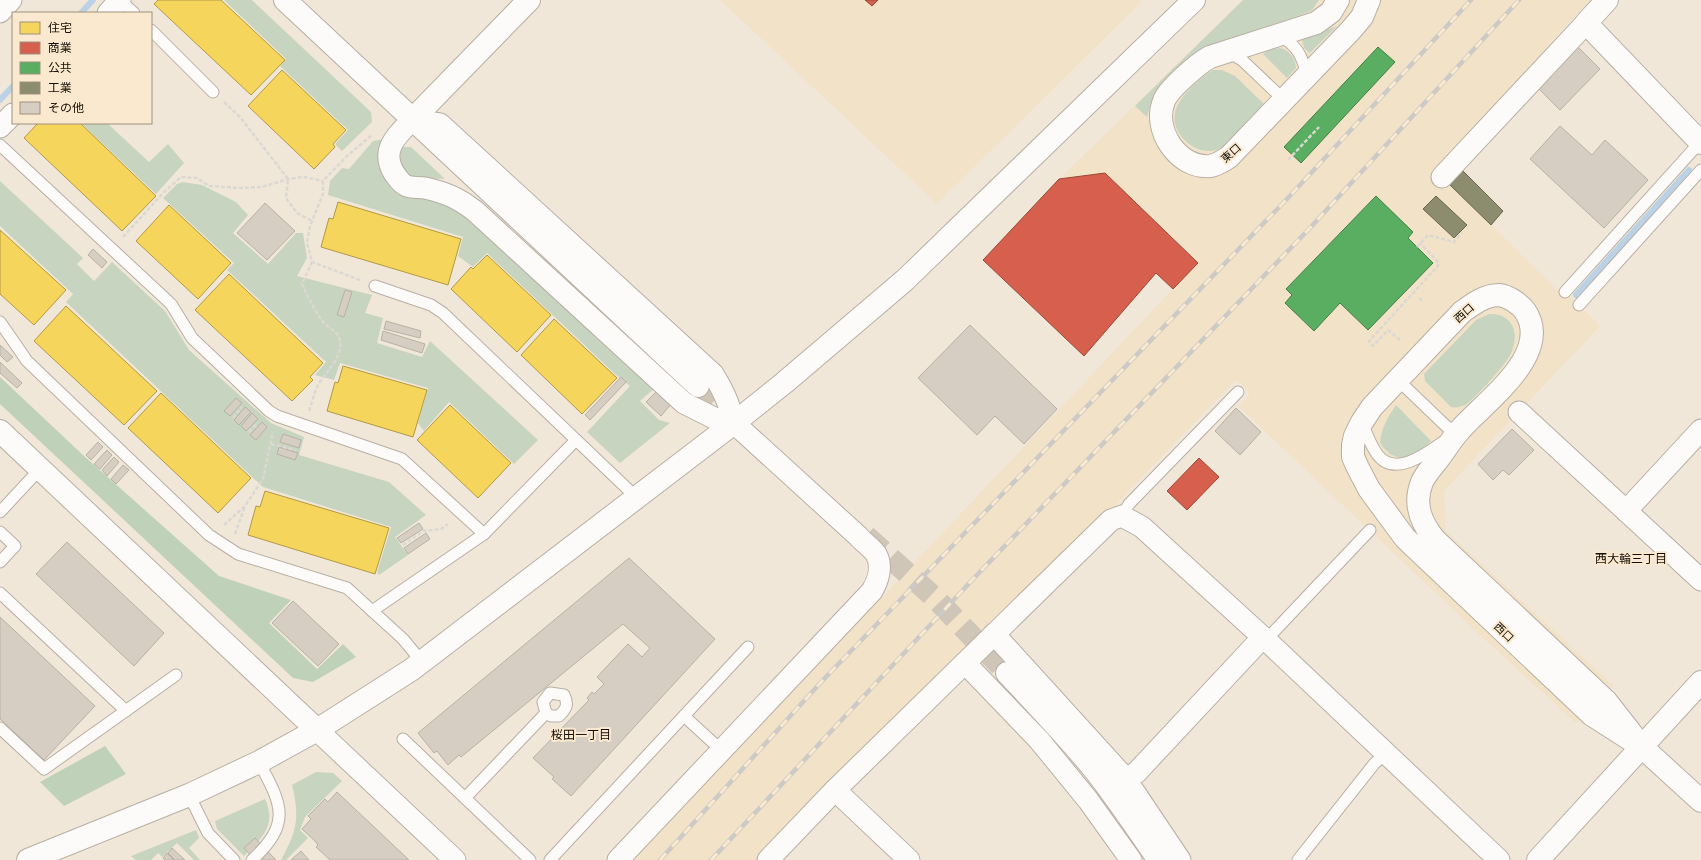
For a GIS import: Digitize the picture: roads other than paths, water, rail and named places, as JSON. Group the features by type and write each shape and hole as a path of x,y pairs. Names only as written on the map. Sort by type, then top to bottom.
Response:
{"street":[{"path":"0,12 11,0"},
{"path":"109,12 120,0"},
{"path":"285,0 698,386"},
{"path":"529,0 392,142 389,155 393,170 399,180 407,186 424,188 454,196 464,203 684,403 718,420 734,423 862,540 876,554 879,567 878,582 872,591 618,860"},
{"path":"28,860 189,795 259,762 318,730 422,662 734,423 784,383 906,280 1194,0"},
{"name":"東口","path":"1338,0 1331,12 1324,18 1308,26 1201,62 1164,100 1161,123 1167,140 1173,148 1189,162 1200,165 1209,166 1218,164 1229,157 1351,30 1362,17 1369,0"},
{"path":"1442,177 1607,0"},
{"path":"1586,23 1701,142"},
{"path":"0,127 12,115"},
{"path":"412,120 440,124 713,374 724,390 734,423"},
{"name":"西口","path":"1501,295 1514,301 1524,309 1530,320 1532,331 1530,346 1522,362 1509,381 1459,431 1423,480 1418,495 1421,518 1425,527 1435,540 1606,701 1642,747 1592,715 1405,538 1369,489 1353,457 1352,445 1355,436 1372,407 1462,312 1475,302 1489,296 1501,295"},
{"path":"1519,412 1701,580"},
{"path":"1626,511 1701,430"},
{"path":"0,431 455,860"},
{"path":"768,860 835,790 1111,520 1122,516 1142,527 1264,639 1499,860"},
{"path":"994,634 1125,778 1180,860"},
{"path":"1125,778 1136,773 1264,639"},
{"path":"965,663 1039,740 1088,800 1131,860"},
{"path":"1007,673 1050,718 1093,769 1159,860"},
{"path":"1538,860 1701,682"},
{"path":"1642,747 1701,801"},
{"path":"835,790 909,860"}],"lane":[{"path":"120,0 133,12"},
{"path":"152,31 213,92"},
{"path":"1278,36 1293,44 1304,63 1307,76"},
{"path":"1228,52 1242,60 1284,100"},
{"path":"1565,292 1701,142"},
{"path":"0,145 170,304 192,338 277,416 402,459 484,534"},
{"path":"1579,305 1701,170"},
{"path":"376,286 431,305 443,313 636,498"},
{"path":"0,322 27,361 213,538 238,554 347,588 403,639 422,662"},
{"path":"1398,380 1447,427 1459,431"},
{"path":"1122,516 1129,504 1238,392"},
{"path":"1362,422 1377,454 1389,463 1399,465 1412,461 1459,431"},
{"path":"372,611 484,534 576,440"},
{"path":"0,512 40,469"},
{"path":"1264,639 1370,530"},
{"path":"0,532 16,546 0,562"},
{"path":"0,593 126,711"},
{"path":"550,860 748,647"},
{"path":"0,728 44,769 176,676"},
{"path":"465,798 546,714"},
{"path":"684,716 721,750"},
{"path":"403,739 530,860"},
{"path":"1298,860 1374,764 1386,753"},
{"path":"252,860 266,847 273,836 280,818 276,794 259,762"},
{"path":"189,795 208,833 234,860"}],"waterway":[{"path":"82,12 93,0"},
{"path":"0,100 12,87"},
{"path":"1576,295 1689,170"}],"tunnel":[{"path":"698,386 739,422"},
{"path":"866,536 937,600 1007,673"}],"railway":[{"path":"660,860 823,680 1287,199 1471,0"},
{"path":"711,860 975,577 1309,229 1519,0"}],"district":[{"name":"西大輪三丁目","path":"1631,559"},
{"name":"桜田一丁目","path":"581,735"}]}
